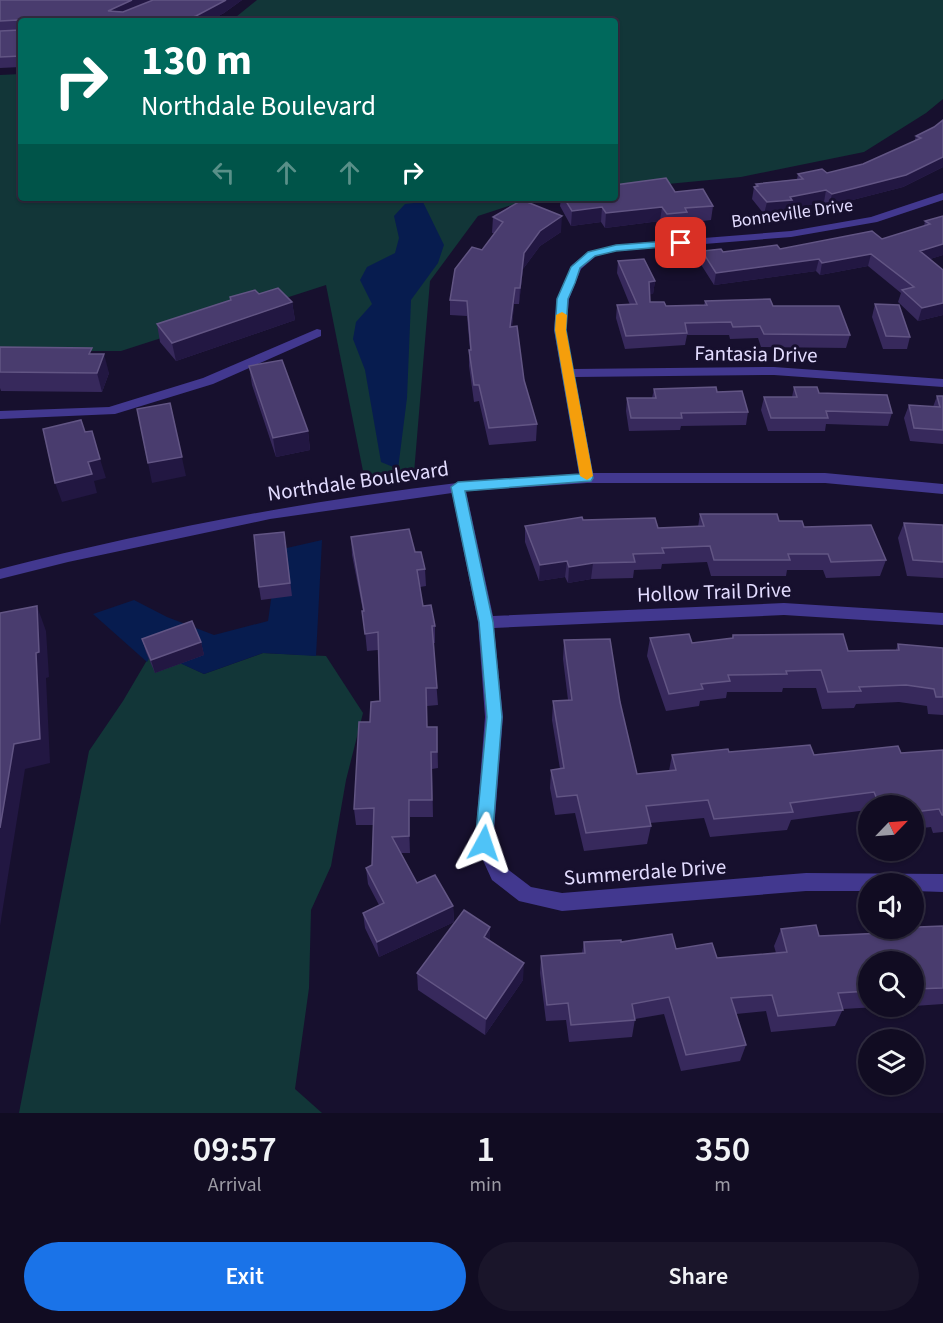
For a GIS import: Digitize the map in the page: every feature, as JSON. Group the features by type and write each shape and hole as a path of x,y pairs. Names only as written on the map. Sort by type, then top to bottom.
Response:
{"street":[{"name":"Bonneville Drive","path":"587,478 560,330 563,299 576,267 592,254 616,248 790,234 873,220 943,195"},
{"path":"0,415 110,411 208,381 317,333"},
{"name":"Fantasia Drive","path":"568,373 774,371 943,383"},
{"name":"Northdale Boulevard","path":"0,574 68,556 270,514 458,487 587,478 825,478 943,489"},
{"name":"Summerdale Drive","path":"458,487 486,622 495,717 484,843 499,874 526,895 562,902 806,882 943,883"},
{"name":"Hollow Trail Drive","path":"486,622 784,609 943,619"}],"green space":[{"path":"257,0 943,0 943,99 926,113 864,152 741,177 618,189 618,18 235,18"},
{"path":"18,74 18,201 524,201 478,216 430,281 414,473 364,476 326,285 121,351 0,351 0,75"},
{"path":"153,650 204,674 263,653 326,656 363,713 346,780 331,866 311,910 309,988 295,1089 322,1113 19,1113 89,751 123,701"}],"water":[{"path":"423,202 444,245 438,263 411,300 407,398 398,469 381,462 365,370 353,339 356,322 372,304 360,280 367,267 395,253 399,238 394,216 405,204"},
{"path":"322,540 316,656 263,653 204,674 153,651 147,662 93,614 134,600 167,617 214,635 268,621 278,550"}],"building":[{"path":"0,0 132,0 108,11 123,12 153,0 226,0 190,18 18,18 18,20 0,21"},
{"path":"18,30 18,56 0,57 0,31"},
{"path":"943,120 943,157 906,175 832,194 826,190 790,197 792,200 767,202 754,187 758,186 756,184 803,179 798,174 822,169 827,173 863,164 921,138 916,136"},
{"path":"666,178 675,192 703,189 713,206 685,208 687,212 667,214 662,207 606,213 602,207 572,211 566,201 618,201 618,185"},
{"path":"520,201 562,216 540,231 524,253 520,288 515,288 510,327 517,326 524,380 537,424 489,428 479,385 474,385 469,350 471,350 467,301 450,300 455,269 472,247 482,250 503,222 493,217"},
{"path":"943,216 943,244 920,251 943,270 943,303 922,308 902,290 914,287 871,254 822,263 819,259 716,273 702,251 721,249 723,252 777,245 780,249 872,231 882,239 930,224 925,221"},
{"path":"644,259 655,281 649,282 650,302 664,302 666,306 707,305 705,301 770,299 773,306 839,306 850,335 764,334 760,326 733,327 731,322 685,323 687,333 626,336 617,305 637,304 618,261"},
{"path":"278,288 292,302 172,343 157,324 231,300 230,297 255,290 259,294"},
{"path":"875,304 899,305 910,337 886,336"},
{"path":"0,347 92,348 89,354 104,354 97,373 0,372"},
{"path":"282,360 308,431 273,438 249,366"},
{"path":"716,387 717,392 742,391 748,412 681,413 682,418 631,418 627,398 656,398 654,389"},
{"path":"794,387 817,387 819,393 887,395 892,413 826,411 828,418 771,418 764,397 797,397"},
{"path":"937,396 943,396 943,430 914,428 909,405 940,407"},
{"path":"170,403 182,457 148,463 137,409"},
{"path":"81,420 85,432 92,431 100,459 88,462 92,474 55,483 43,429"},
{"path":"700,514 777,514 779,521 802,521 804,527 871,525 886,560 831,562 828,554 788,554 790,560 714,560 710,546 662,548 664,553 633,554 635,562 593,563 569,567 567,561 540,565 525,526 582,517 583,520 655,518 658,528 704,526"},
{"path":"904,523 943,525 943,562 913,560"},
{"path":"409,529 415,552 421,552 425,569 417,570 423,606 431,605 435,626 432,626 437,688 426,688 427,727 437,727 437,752 431,752 432,800 409,800 409,836 392,837 417,883 435,875 453,906 377,942 363,913 384,903 366,868 372,865 374,808 354,809 359,722 370,722 371,702 380,701 378,632 365,634 362,611 364,611 351,537"},
{"path":"284,532 290,583 259,587 254,535"},
{"path":"37,606 39,652 36,653 40,739 14,744 0,828 0,613"},
{"path":"192,621 201,642 151,660 142,639"},
{"path":"689,634 692,643 733,638 733,635 843,634 848,651 899,650 898,644 943,648 943,697 936,697 934,689 906,685 859,687 861,691 828,692 821,670 786,671 787,674 728,675 730,681 701,684 703,689 669,694 650,638"},
{"path":"610,639 620,702 637,774 676,770 672,755 728,749 729,752 810,745 814,755 898,746 901,753 943,750 943,815 939,809 924,811 924,795 875,795 874,792 790,803 793,812 714,819 708,800 646,806 651,826 586,833 577,795 557,797 551,770 564,768 553,701 572,700 564,640"},
{"path":"464,910 490,927 484,937 524,963 486,1019 417,973"},
{"path":"816,925 819,936 858,934 858,939 924,939 924,927 943,926 943,988 924,989 924,951 858,951 858,992 838,993 843,1010 778,1016 772,995 731,998 746,1045 686,1055 669,997 632,1004 635,1020 571,1025 568,1003 547,1005 541,956 585,953 584,942 621,940 621,942 672,934 676,949 712,943 717,958 787,952 781,929"}],"slow traffic":[{"path":"562,315 560,330 587,476"}],"route":[{"path":"484,843 495,717 486,622 458,487 587,478 560,330 563,299 569,283 576,267 592,254 616,248 681,243"}]}
